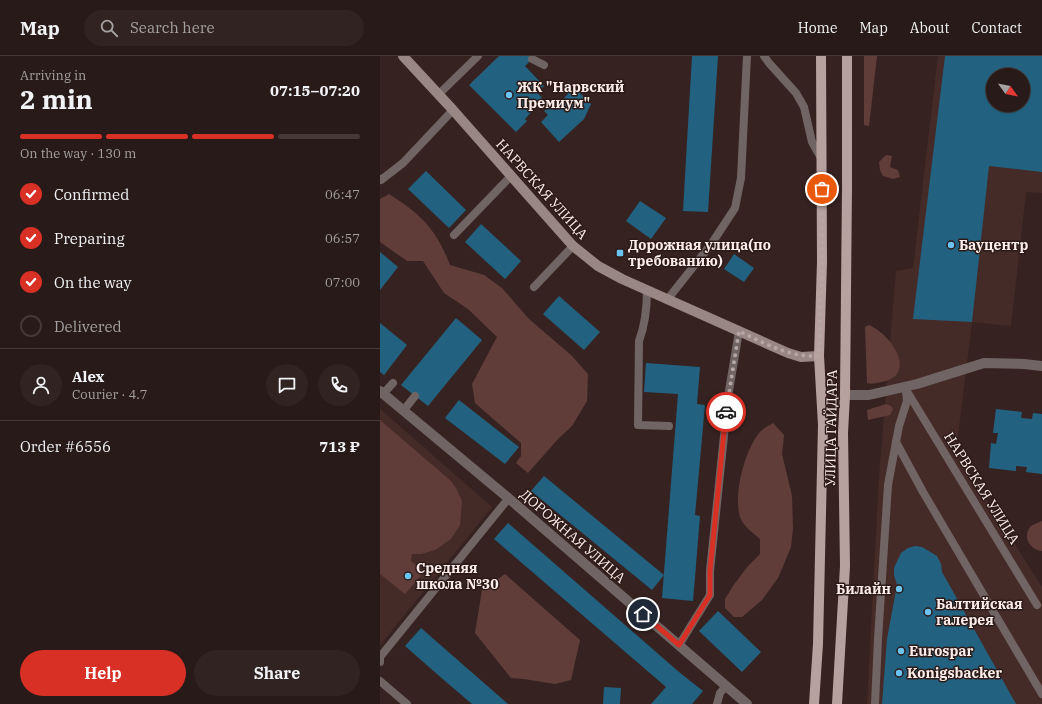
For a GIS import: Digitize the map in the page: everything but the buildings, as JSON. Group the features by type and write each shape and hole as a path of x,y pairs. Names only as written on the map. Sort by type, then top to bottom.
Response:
{"main road":[{"name":"УЛИЦА ГАЙДАРА","path":"814,704 818,644 822,425 819,356 823,160 821,56"},
{"name":"УЛИЦА ГАЙДАРА","path":"837,704 845,566 843,433 845,395 847,56"}],"street":[{"name":"НАРВСКАЯ УЛИЦА","path":"403,56 439,94 572,246 598,266 667,300 788,353 801,356 819,356"},
{"path":"845,395 869,395 904,389 984,362 1042,366"},
{"name":"ДОРОЖНАЯ УЛИЦА","path":"382,392 508,498 747,704"}],"lane":[{"path":"439,94 478,56"},
{"path":"667,300 712,243 735,208 741,178 747,56"},
{"path":"764,56 796,93 804,107 812,142 823,160"},
{"path":"532,58 544,65"},
{"path":"380,179 381,180 403,163 453,110"},
{"path":"454,235 511,176"},
{"path":"534,287 572,246"},
{"path":"647,290 647,303 639,341 638,425 669,426"},
{"path":"679,645 710,595 710,571 728,397 739,331"},
{"path":"382,392 393,382"},
{"path":"875,704 888,485 899,426 907,402 904,389"},
{"name":"НАРВСКАЯ УЛИЦА","path":"904,389 1038,605"},
{"path":"404,410 415,396"},
{"path":"896,442 923,492 1042,694"},
{"path":"380,662 380,657 508,498"},
{"path":"380,681 407,704"},
{"path":"717,704 720,694 726,686"}],"shaded area":[{"path":"864,56 877,56 869,126 864,125"},
{"path":"938,56 1042,56 1042,193 1026,192 1011,326 972,322 956,452 1042,587 1042,704 867,704 879,477 896,271 913,268"},
{"path":"886,155 892,156 890,167 898,170 900,177 893,179 883,176 880,170 879,162"},
{"path":"389,194 410,208 433,232 445,252 450,265 484,275 502,288 529,319 571,355 588,374 587,401 572,426 558,439 528,473 516,463 521,456 521,443 475,403 472,384 497,337 468,309 444,293 423,261 407,261 380,242 380,199"},
{"path":"869,325 879,331 891,343 896,350 900,365 899,372 894,377 886,381 872,384 867,383 865,327"},
{"path":"886,404 891,406 893,409 890,415 868,420 867,410"},
{"name":"Средняя школа №30","path":"380,409 492,507 380,645"},
{"name":"Средняя школа №30","path":"380,420 451,481 462,501 460,525 451,539 435,550 421,554 412,554 411,561 424,572 405,594 380,574"},
{"path":"773,423 784,435 782,454 792,496 793,528 791,547 778,578 762,600 742,617 734,617 725,608 725,599 748,566 760,554 760,539 751,532 740,517 738,508 739,485 745,461 750,449 761,431"},
{"path":"1042,521 1042,551 1031,546 1027,539 1027,535 1030,527"},
{"path":"505,574 580,640 571,680 555,684 511,678 475,633 482,590"}],"way so far":[{"path":"726,412 739,331 788,353 811,357 819,356 822,262 822,189"}],"place":[{"name":"ЖК \"Нарвский Премиум\"","path":"509,95"},
{"name":"Бауцентр","path":"951,245"},
{"name":"Дорожная улица(по требованию)","path":"620,253"},
{"name":"Средняя школа №30","path":"408,576"},
{"name":"Билайн","path":"899,589"},
{"name":"Балтийская галерея","path":"928,612"},
{"name":"Eurospar","path":"901,651"},
{"name":"Konigsbacker","path":"899,673"}],"route":[{"path":"643,614 679,645 710,595 710,571 726,412"}]}
